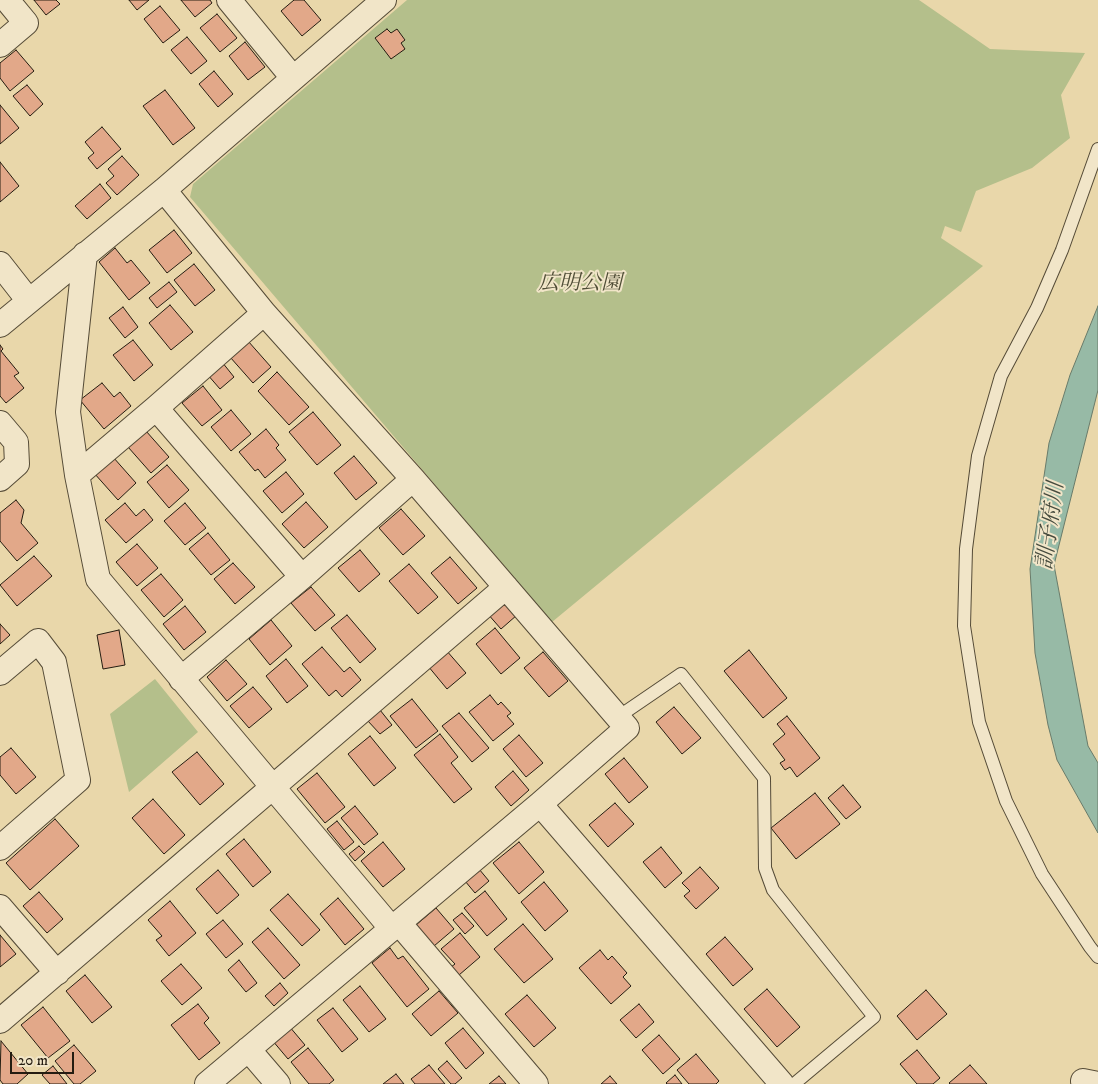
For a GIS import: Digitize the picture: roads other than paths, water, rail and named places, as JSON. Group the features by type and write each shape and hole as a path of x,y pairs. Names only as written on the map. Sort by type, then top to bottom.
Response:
{"street":[{"path":"0,45 26,24 7,0"},
{"path":"229,0 293,78"},
{"path":"0,325 164,190 384,0"},
{"path":"164,190 264,313 413,479 627,728 540,804 207,1084"},
{"path":"85,254 68,412 77,475 98,579 274,788 536,1084"},
{"path":"0,264 30,301"},
{"path":"77,475 264,313"},
{"path":"156,408 302,576"},
{"path":"0,423 16,442 18,464 0,479"},
{"path":"181,679 413,479"},
{"path":"0,1021 274,788 506,587"},
{"path":"0,674 38,641 54,662 78,780 0,848"},
{"path":"540,804 782,1084"},
{"path":"0,907 57,973"},
{"path":"248,1049 278,1084"}],"lane":[{"path":"1098,149 1062,250 1037,308 1001,376 978,456 966,549 964,626 979,722 1006,801 1042,874 1098,957"},
{"path":"618,717 681,674 764,778 765,868 773,890 874,1018 794,1084"}],"water":[{"name":"訓子府川","path":"1098,306 1098,390 1054,565 1088,746 1098,763 1098,833 1057,760 1048,725 1035,653 1030,569 1049,443 1070,375"}],"park label":[{"name":"広明公園","path":"580,285"}]}
